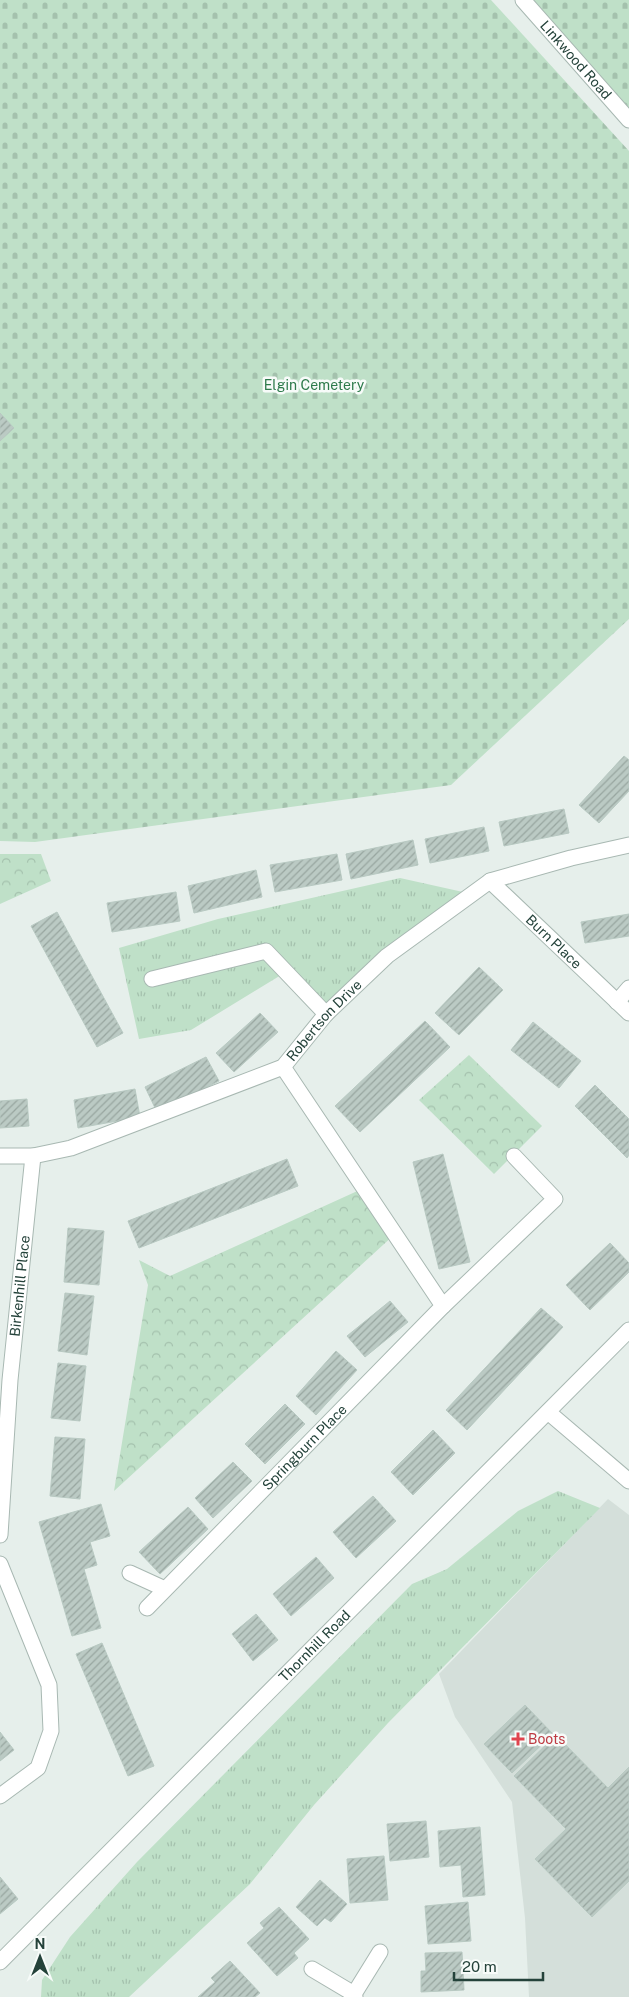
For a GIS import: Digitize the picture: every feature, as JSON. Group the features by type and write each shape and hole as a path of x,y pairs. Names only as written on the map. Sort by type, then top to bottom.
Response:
{"street":[{"name":"Linkwood Road","path":"523,0 629,120"},
{"name":"Robertson Drive","path":"0,1156 33,1156 71,1148 283,1068 326,1014 387,956 490,881 571,858 629,845"},
{"name":"Burn Place","path":"490,881 629,1013"},
{"path":"152,979 266,951 326,1014"},
{"path":"617,1002 629,988"},
{"path":"283,1068 443,1306"},
{"name":"Birkenhill Place","path":"0,1535 10,1380 33,1156"},
{"name":"Springburn Place","path":"147,1608 443,1306 555,1199 514,1156"},
{"name":"Thornhill Road","path":"0,1962 629,1330"},
{"path":"548,1412 629,1481"},
{"path":"0,1564 49,1685 51,1731 38,1768 0,1796"},
{"path":"130,1574 165,1589"},
{"path":"312,1969 355,1996 380,1952"}],"shaded area":[{"path":"608,1499 629,1515 629,1997 529,1997 525,1918 512,1802 455,1717 439,1674"}],"green space":[{"name":"Elgin Cemetery","path":"0,0 491,0 629,151 629,619 451,785 35,842 0,841"},
{"path":"523,0 629,0 629,120"},
{"path":"0,854 41,854 51,881 0,904"},
{"path":"400,878 472,894 326,1014 286,972 191,1030 139,1039 119,948 218,919"},
{"path":"469,1055 542,1126 494,1174 419,1100"},
{"path":"364,1188 395,1234 114,1491 148,1285 139,1260 170,1276"},
{"path":"558,1491 600,1508 388,1723 314,1805 250,1884 129,1997 41,1997 42,1980 70,1937 137,1862 412,1584 447,1569 518,1511"}],"building":[{"path":"0,413 14,428 0,441"},
{"path":"624,756 629,760 629,791 599,823 579,805"},
{"path":"564,809 569,833 504,846 499,822"},
{"path":"484,827 489,851 430,863 425,839"},
{"path":"413,840 418,865 351,879 346,854"},
{"path":"337,854 342,880 275,892 270,865"},
{"path":"256,870 262,897 194,913 188,886"},
{"path":"176,892 180,921 112,932 107,903"},
{"path":"57,912 123,1033 97,1047 31,926"},
{"path":"629,914 629,936 585,943 581,922"},
{"path":"479,967 503,990 459,1035 435,1013"},
{"path":"260,1013 278,1032 234,1072 216,1053"},
{"path":"425,1021 450,1047 360,1132 335,1106"},
{"path":"533,1022 581,1061 559,1088 511,1050"},
{"path":"206,1057 219,1081 157,1112 145,1087"},
{"path":"595,1085 629,1119 629,1155 627,1158 575,1106"},
{"path":"135,1089 140,1117 78,1128 74,1100"},
{"path":"27,1099 29,1126 0,1128 0,1101"},
{"path":"443,1154 470,1262 439,1269 413,1162"},
{"path":"287,1159 298,1186 139,1248 128,1221"},
{"path":"68,1228 104,1231 99,1285 64,1282"},
{"path":"610,1243 629,1263 629,1272 590,1310 566,1285"},
{"path":"65,1293 94,1296 87,1355 58,1351"},
{"path":"390,1301 408,1322 365,1357 347,1336"},
{"path":"541,1308 563,1327 467,1430 446,1410"},
{"path":"336,1351 357,1370 316,1415 296,1396"},
{"path":"58,1363 86,1366 80,1421 51,1418"},
{"path":"285,1404 305,1424 265,1464 245,1444"},
{"path":"433,1430 455,1453 413,1495 391,1472"},
{"path":"55,1437 85,1439 80,1499 50,1496"},
{"path":"233,1462 252,1481 213,1518 195,1498"},
{"path":"373,1496 396,1521 356,1558 333,1532"},
{"path":"101,1504 110,1536 90,1542 97,1565 84,1569 101,1628 72,1636 39,1522"},
{"path":"188,1507 208,1529 160,1574 139,1552"},
{"path":"316,1557 334,1578 291,1616 273,1594"},
{"path":"256,1614 278,1640 253,1661 232,1634"},
{"path":"102,1643 154,1766 128,1776 76,1654"},
{"name":"Boots","path":"525,1705 553,1734 512,1773 484,1744"},
{"path":"0,1732 14,1750 0,1761"},
{"path":"556,1735 608,1788 629,1767 629,1881 592,1917 535,1859 566,1829 514,1776"},
{"path":"426,1821 429,1857 390,1861 387,1824"},
{"path":"480,1827 485,1895 463,1897 461,1865 440,1867 438,1831"},
{"path":"384,1856 388,1900 350,1903 347,1859"},
{"path":"0,1877 18,1899 0,1914"},
{"path":"320,1880 347,1904 331,1922 325,1918 317,1926 296,1907"},
{"path":"468,1902 471,1941 428,1944 425,1906"},
{"path":"279,1907 309,1939 294,1953 298,1958 277,1976 247,1943 264,1928 260,1923"},
{"path":"462,1952 464,1990 421,1992 421,1971 426,1971 425,1953"},
{"path":"230,1961 260,1993 255,1997 198,1997 215,1982 211,1978"}],"place":[{"name":"Boots","path":"518,1739"}]}
